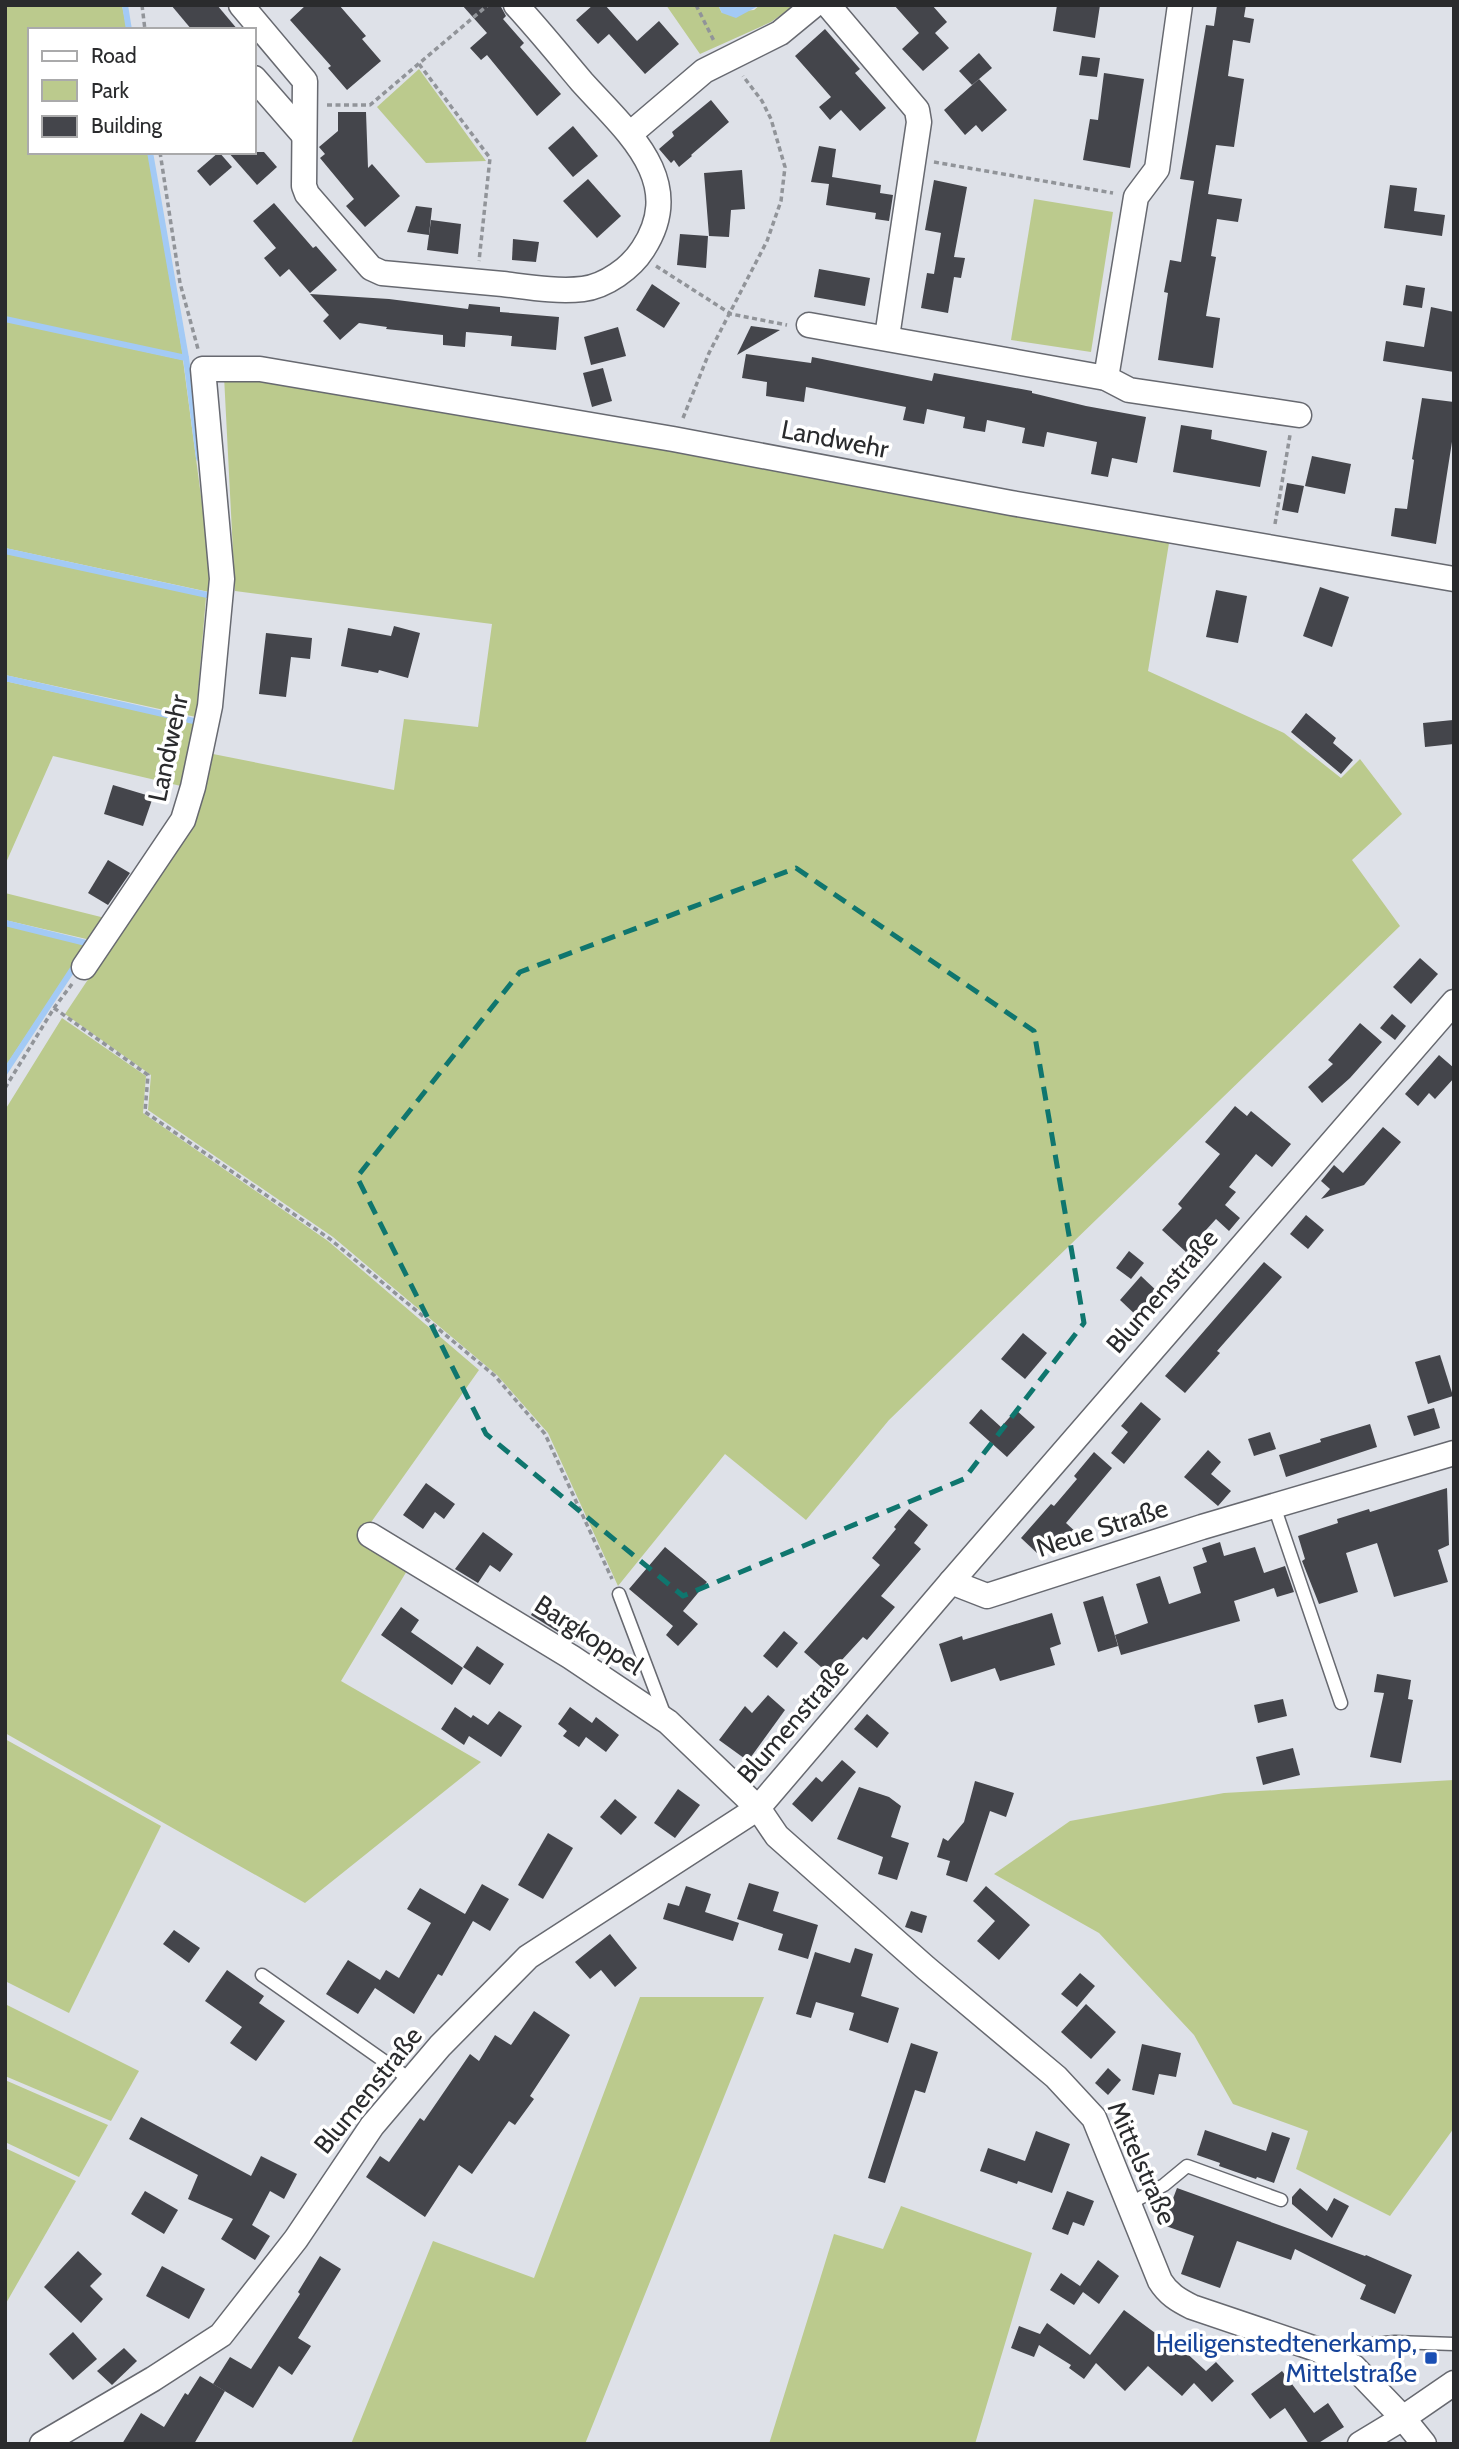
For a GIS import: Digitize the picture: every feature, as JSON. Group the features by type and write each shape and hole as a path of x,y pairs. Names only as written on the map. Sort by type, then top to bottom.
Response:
{"street":[{"path":"241,5 254,28"},
{"path":"630,134 704,71 780,33 814,5"},
{"path":"828,5 917,110 919,122 915,160 887,337"},
{"path":"1106,378 1136,197 1157,169 1180,5"},
{"path":"260,39 305,80 303,134 304,186 307,194 372,268 382,273 532,287 586,289 613,277 639,255 655,226 658,213 656,181 648,158 630,134 524,9"},
{"path":"256,80 303,134"},
{"path":"809,325 1106,378 1129,390 1299,415"},
{"name":"Landwehr","path":"84,967 183,820 211,706 222,579 203,369 260,369 673,439 1011,503 1454,579"},
{"name":"Blumenstraße","path":"42,2444 153,2379 221,2335 296,2239 372,2126 440,2046 528,1956 758,1808 1454,1002"},
{"name":"Neue Straße","path":"951,1582 987,1596 1202,1527 1454,1452"},
{"name":"Bargkoppel","path":"370,1535 570,1657 668,1722 758,1808"},
{"name":"Mittelstraße","path":"758,1808 777,1836 909,1953 1056,2077 1084,2105 1094,2118 1160,2281 1175,2298 1192,2307 1316,2349 1354,2367 1424,2444"},
{"path":"1360,2444 1454,2383"}],"lane":[{"path":"1274,1506 1340,1703"},
{"path":"619,1594 668,1722"},
{"path":"262,1975 411,2080"},
{"path":"1129,2204 1164,2185 1187,2166 1281,2200"},
{"path":"1316,2349 1395,2342 1454,2344"}],"path":[{"path":"142,5 145,28"},
{"path":"304,105 370,105 488,5"},
{"path":"673,439 709,353 766,241 781,201 785,167 766,110 729,57 716,45 696,5"},
{"path":"419,64 490,158 482,243 475,282"},
{"path":"160,154 180,283 203,369"},
{"path":"915,160 1136,197"},
{"path":"639,255 731,314 799,328 809,325"},
{"path":"1271,547 1291,429 1299,415"},
{"path":"5,1088 54,1008 84,967"},
{"path":"54,1008 148,1075 145,1112 330,1239 495,1376 545,1434 619,1594"}],"highlighted area":[{"path":"796,868 1034,1031 1084,1323 964,1479 683,1596 486,1434 357,1177 520,972"}],"green space":[{"path":"5,5 122,5 127,28 28,28 28,154 148,154 183,356 5,317"},
{"path":"666,5 718,5 722,13 754,10 760,5 795,5 771,22 700,54"},
{"path":"419,69 486,161 426,163 377,107"},
{"path":"1034,199 1113,212 1091,352 1011,340"},
{"path":"5,321 183,360 211,572 209,592 5,548"},
{"path":"259,372 1170,537 1148,671 1284,733 1341,778 1360,759 1402,814 1352,860 1400,926 889,1420 806,1520 725,1454 618,1586 548,1433 497,1375 333,1237 148,1110 151,1075 65,1014 191,825 213,754 394,790 404,719 478,727 492,624 235,591 224,376"},
{"path":"5,553 206,597 196,717 5,675"},
{"path":"5,681 198,724 181,786 53,756 5,865"},
{"path":"5,893 113,920 95,941 5,920"},
{"path":"5,925 87,944 5,1067"},
{"path":"62,1018 146,1076 143,1113 328,1241 479,1370 367,1528 411,1564 341,1681 481,1762 305,1903 5,1733 5,1110"},
{"path":"5,1739 161,1826 69,2013 5,1981"},
{"path":"1454,1780 1454,2128 1390,2216 1296,2169 1308,2131 1233,2104 1194,2035 1099,1933 994,1874 1070,1821 1224,1793"},
{"path":"640,1997 764,1997 585,2444 351,2444 433,2241 534,2278"},
{"path":"5,2004 139,2071 111,2121 5,2076"},
{"path":"5,2080 108,2125 79,2177 5,2142"},
{"path":"5,2148 76,2181 5,2305"},
{"path":"901,2206 1032,2253 975,2444 769,2444 834,2234 883,2249"}],"water":[{"path":"718,5 760,5 736,18 722,13"}],"building":[{"path":"171,5 217,5 236,28 190,28"},
{"path":"306,5 339,5 366,36 362,39 381,61 347,90 328,68 331,66 290,20"},
{"path":"462,5 500,5 506,16 503,19 524,43 520,47 561,94 537,116 487,55 481,60 470,48 487,33"},
{"path":"593,5 605,5 637,41 659,21 679,44 645,74 609,34 598,44 576,20"},
{"path":"894,5 932,5 947,22 935,33 949,48 923,71 902,49 919,33"},
{"path":"1057,5 1100,5 1095,38 1053,31"},
{"path":"1217,5 1246,5 1244,17 1254,19 1250,43 1233,40 1228,76 1244,79 1234,147 1216,145 1208,194 1242,199 1238,222 1217,219 1211,256 1216,257 1206,316 1220,318 1213,368 1158,360 1168,293 1164,292 1170,260 1181,262 1194,181 1180,179 1206,25 1214,26"},
{"path":"825,29 860,69 855,73 886,108 860,131 841,110 830,120 819,107 831,97 795,56"},
{"path":"979,53 992,68 972,85 959,71"},
{"path":"1082,56 1100,58 1097,77 1079,75"},
{"path":"1104,73 1144,79 1130,168 1083,160 1090,119 1098,120"},
{"path":"979,79 1007,110 982,132 976,125 965,135 944,110"},
{"path":"711,100 729,122 679,167 674,160 671,163 659,149 674,136 672,132"},
{"path":"338,112 366,112 368,168 372,164 400,196 365,227 346,206 354,199 320,158 325,154 319,147 338,131"},
{"path":"573,126 598,156 573,177 548,148"},
{"path":"819,146 836,149 832,177 881,185 880,193 893,195 889,221 875,219 876,213 826,205 829,184 811,182"},
{"path":"264,152 277,167 257,185 230,154"},
{"path":"217,154 221,154 232,167 210,186 197,171"},
{"path":"742,170 745,209 731,210 729,237 709,236 704,173"},
{"path":"588,179 621,216 597,238 563,201"},
{"path":"934,180 967,187 954,257 965,258 961,278 954,277 948,313 921,308 927,273 934,274 941,233 925,230"},
{"path":"1390,185 1417,188 1414,211 1445,215 1442,236 1384,228"},
{"path":"274,203 313,248 316,246 337,270 310,293 289,269 280,277 264,258 276,248 253,221"},
{"path":"416,206 432,208 429,235 407,232"},
{"path":"431,220 461,224 458,254 427,250"},
{"path":"680,234 708,236 706,268 677,265"},
{"path":"513,239 539,242 536,262 512,260"},
{"path":"819,269 870,278 865,306 814,297"},
{"path":"652,284 680,303 664,328 636,310"},
{"path":"1406,285 1425,288 1422,308 1403,305"},
{"path":"310,294 389,299 468,309 469,304 500,307 500,312 559,317 556,350 511,346 512,336 466,332 465,347 443,345 443,335 386,329 387,327 359,323 340,340 323,321 329,315"},
{"path":"1431,307 1454,312 1454,372 1383,361 1386,341 1424,347"},
{"path":"751,326 780,330 737,355"},
{"path":"618,327 626,356 591,365 584,337"},
{"path":"746,354 811,363 812,357 932,381 934,373 1032,391 1086,406 1146,417 1137,463 1112,458 1108,477 1091,474 1097,442 1047,432 1044,447 1022,443 1025,428 987,420 985,432 963,428 965,417 927,409 924,424 903,420 906,407 806,387 804,402 766,396 767,382 742,378"},
{"path":"603,368 612,401 592,407 583,373"},
{"path":"1422,398 1454,402 1454,429 1436,544 1391,536 1395,508 1407,509"},
{"path":"1181,425 1212,430 1211,439 1267,451 1260,487 1173,472"},
{"path":"1312,456 1351,464 1345,494 1305,486"},
{"path":"1287,483 1304,486 1298,513 1282,510"},
{"path":"1320,587 1349,597 1332,647 1303,636"},
{"path":"1216,590 1247,596 1238,643 1206,637"},
{"path":"394,626 420,633 408,678 379,670 378,673 341,666 348,628 391,636"},
{"path":"266,633 312,638 310,659 291,657 286,697 259,694"},
{"path":"1306,713 1336,738 1333,743 1353,760 1341,774 1291,732"},
{"path":"1453,720 1454,744 1425,747 1423,723"},
{"path":"113,785 153,797 143,826 104,814"},
{"path":"108,860 130,873 108,905 88,893"},
{"path":"1420,958 1438,974 1411,1004 1393,987"},
{"path":"1392,1014 1406,1026 1395,1040 1380,1028"},
{"path":"1360,1023 1382,1042 1350,1078 1322,1103 1308,1087 1333,1064 1328,1060"},
{"path":"1439,1055 1454,1068 1454,1078 1435,1099 1429,1093 1418,1106 1405,1094"},
{"path":"1235,1106 1247,1116 1251,1111 1291,1144 1272,1167 1256,1154 1229,1187 1236,1192 1225,1205 1240,1218 1229,1231 1216,1219 1186,1252 1162,1230 1182,1208 1178,1204 1220,1154 1205,1142"},
{"path":"1383,1127 1401,1142 1364,1185 1321,1199 1330,1189 1321,1181 1334,1165 1343,1173"},
{"path":"1306,1215 1324,1230 1308,1249 1290,1234"},
{"path":"1129,1251 1144,1263 1131,1279 1116,1268"},
{"path":"1264,1262 1282,1277 1217,1351 1220,1353 1185,1393 1165,1376"},
{"path":"1141,1276 1160,1294 1139,1318 1120,1300"},
{"path":"1023,1333 1047,1353 1025,1379 1001,1359"},
{"path":"1440,1355 1453,1396 1428,1404 1415,1362"},
{"path":"1141,1402 1161,1419 1124,1464 1111,1453 1128,1432 1121,1426"},
{"path":"1434,1408 1440,1428 1414,1436 1407,1416"},
{"path":"981,1409 1001,1427 1016,1410 1035,1427 1007,1457 969,1423"},
{"path":"1370,1424 1377,1447 1286,1477 1279,1455"},
{"path":"1270,1432 1276,1449 1254,1456 1248,1439"},
{"path":"1208,1450 1221,1462 1211,1474 1231,1491 1218,1506 1184,1477"},
{"path":"1094,1452 1112,1468 1066,1523 1077,1533 1064,1547 1052,1536 1037,1553 1021,1538 1077,1479 1074,1476"},
{"path":"426,1483 455,1504 444,1519 435,1512 423,1529 403,1515"},
{"path":"1447,1488 1449,1545 1438,1550 1448,1582 1394,1597 1377,1543 1346,1553 1358,1592 1319,1604 1302,1561 1305,1559 1298,1536 1338,1523 1337,1519 1369,1509 1370,1512"},
{"path":"909,1509 928,1525 914,1543 921,1549 881,1596 895,1607 867,1640 863,1637 829,1674 804,1652 880,1565 872,1558"},
{"path":"483,1532 513,1554 500,1572 490,1565 478,1583 455,1569"},
{"path":"1220,1542 1224,1556 1255,1547 1264,1573 1285,1566 1294,1592 1277,1597 1274,1588 1234,1601 1240,1621 1121,1655 1115,1635 1148,1623 1136,1584 1160,1576 1169,1604 1201,1593 1193,1567 1207,1562 1202,1548"},
{"path":"665,1547 707,1582 683,1611 698,1624 678,1646 666,1635 673,1626 629,1589"},
{"path":"1103,1596 1118,1646 1098,1652 1083,1602"},
{"path":"541,1598 585,1625 574,1642 531,1615"},
{"path":"401,1607 419,1620 411,1632 463,1668 452,1685 381,1635"},
{"path":"1052,1613 1061,1644 1050,1648 1055,1665 1000,1681 995,1668 951,1682 939,1644 962,1636 963,1640"},
{"path":"784,1631 798,1643 777,1668 763,1656"},
{"path":"477,1646 504,1664 490,1685 463,1667"},
{"path":"1377,1674 1411,1680 1408,1699 1413,1700 1401,1763 1370,1757 1384,1693 1374,1692"},
{"path":"768,1695 785,1710 748,1761 719,1740 745,1706 752,1713"},
{"path":"1283,1699 1287,1716 1258,1723 1254,1705"},
{"path":"455,1707 488,1725 499,1711 522,1726 501,1757 469,1736 464,1745 441,1729"},
{"path":"570,1707 592,1723 596,1717 619,1735 606,1752 586,1737 579,1747 563,1736 567,1731 558,1724"},
{"path":"867,1714 889,1733 877,1748 854,1729"},
{"path":"1293,1748 1300,1775 1263,1785 1256,1757"},
{"path":"842,1760 856,1772 812,1822 792,1804 816,1777 822,1782"},
{"path":"975,1781 1014,1793 1006,1817 990,1811 967,1882 946,1875 950,1861 937,1857 943,1838 948,1841 964,1822"},
{"path":"859,1787 889,1797 901,1806 891,1837 909,1843 897,1880 878,1874 883,1857 837,1839"},
{"path":"678,1789 700,1805 675,1838 654,1823"},
{"path":"615,1799 637,1817 621,1835 600,1817"},
{"path":"548,1833 573,1848 543,1899 518,1885"},
{"path":"749,1883 779,1892 773,1911 818,1925 808,1959 778,1950 783,1934 737,1919"},
{"path":"482,1884 509,1899 490,1931 473,1921 442,1976 438,1974 414,2014 375,1988 358,2014 326,1994 348,1960 380,1980 386,1970 399,1978 431,1923 407,1909 420,1888 465,1914"},
{"path":"686,1886 711,1894 705,1912 739,1923 733,1941 663,1919 668,1903 679,1906"},
{"path":"986,1886 1030,1925 999,1960 977,1941 995,1921 973,1901"},
{"path":"911,1911 927,1916 922,1933 905,1927"},
{"path":"174,1930 200,1948 189,1963 163,1944"},
{"path":"610,1934 637,1968 615,1987 601,1970 590,1979 575,1962"},
{"path":"855,1948 873,1954 861,1996 899,2008 888,2043 849,2030 854,2013 816,2002 811,2018 796,2014 815,1952 850,1963"},
{"path":"227,1970 264,1996 259,2003 285,2021 256,2061 230,2043 242,2027 205,2001"},
{"path":"1080,1973 1095,1986 1077,2007 1061,1994"},
{"path":"1086,2004 1116,2032 1091,2059 1061,2032"},
{"path":"534,2011 570,2035 530,2096 534,2099 515,2125 509,2121 472,2174 459,2165 425,2217 366,2177 380,2156 389,2162 420,2118 424,2121 470,2054 479,2061 495,2035 511,2045"},
{"path":"911,2043 938,2052 925,2093 915,2090 885,2183 868,2178"},
{"path":"1142,2044 1181,2053 1176,2077 1159,2074 1154,2095 1132,2090"},
{"path":"1108,2068 1121,2080 1108,2095 1095,2083"},
{"path":"141,2117 251,2176 261,2156 297,2174 284,2199 270,2191 252,2225 270,2236 255,2260 221,2239 233,2219 188,2199 198,2175 129,2139"},
{"path":"1205,2130 1266,2151 1272,2132 1290,2138 1274,2183 1219,2166 1220,2163 1197,2155"},
{"path":"1036,2131 1070,2144 1052,2193 980,2171 988,2148 1025,2161"},
{"path":"1177,2188 1366,2255 1412,2275 1395,2314 1360,2299 1366,2285 1295,2249 1291,2260 1237,2241 1220,2288 1181,2274 1194,2236 1163,2225"},
{"path":"1300,2188 1327,2211 1334,2198 1349,2206 1332,2238 1292,2204 1292,2197"},
{"path":"145,2191 178,2210 164,2234 131,2214"},
{"path":"1067,2191 1094,2201 1084,2226 1073,2222 1068,2235 1052,2229"},
{"path":"78,2251 102,2274 90,2286 103,2299 81,2323 44,2287"},
{"path":"320,2256 341,2269 298,2338 311,2346 292,2375 279,2366 253,2408 213,2384 230,2357 251,2369 300,2294 298,2292"},
{"path":"1098,2260 1119,2276 1099,2304 1083,2292 1074,2305 1050,2290 1061,2273 1080,2286"},
{"path":"162,2266 205,2289 189,2319 146,2296"},
{"path":"1124,2310 1166,2341 1169,2337 1206,2371 1216,2362 1234,2381 1212,2402 1194,2383 1182,2396 1148,2366 1125,2391 1096,2363 1084,2379 1069,2368 1071,2365 1039,2345 1034,2357 1011,2348 1019,2326 1040,2334 1047,2323 1090,2355"},
{"path":"73,2332 97,2359 73,2380 49,2354"},
{"path":"124,2348 137,2361 112,2385 97,2371"},
{"path":"1282,2371 1314,2413 1328,2403 1344,2427 1317,2444 1309,2444 1285,2408 1270,2419 1251,2394"},
{"path":"200,2376 225,2391 194,2444 122,2444 141,2413 164,2427 185,2393 188,2395"}],"waterway":[{"path":"125,5 129,28"},
{"path":"150,154 186,358 199,458"},
{"path":"5,319 186,358"},
{"path":"5,551 212,596"},
{"path":"5,678 198,722 199,718"},
{"path":"5,923 90,944"},
{"path":"5,1072 76,964"}],"place":[{"name":"Heiligenstedtenerkamp, Mittelstraße","path":"1431,2358"}]}
